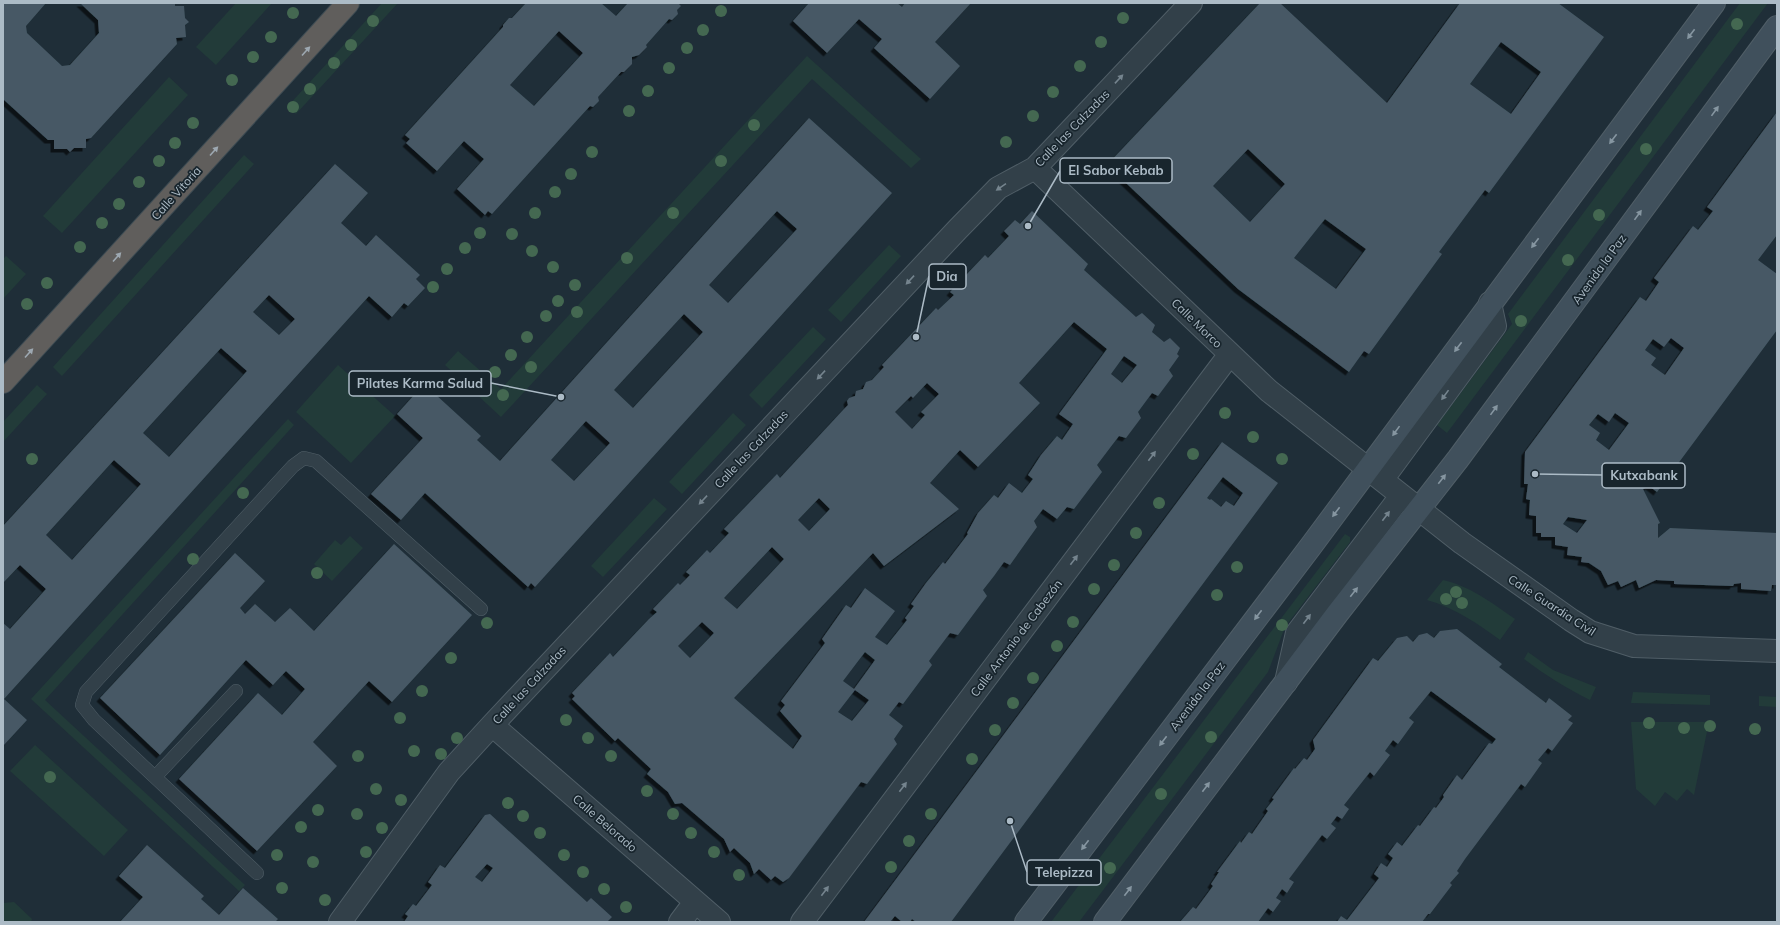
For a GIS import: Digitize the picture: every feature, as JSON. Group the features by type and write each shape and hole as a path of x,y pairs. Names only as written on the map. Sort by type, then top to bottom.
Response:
{"highway":[{"name":"Calle Vitoria","path":"3,382 348,3"}],"main road":[{"name":"Avenida la Paz","path":"1026,922 1375,475 1490,303 1714,3"},
{"name":"Avenida la Paz","path":"1105,922 1286,682 1458,458 1777,27"}],"street":[{"name":"Calle las Calzadas","path":"340,922 449,772 492,725 998,188 1035,168 1191,3"},
{"name":"Calle Morco","path":"1035,168 1269,391 1375,475"},
{"name":"Calle Antonio de Cabezón","path":"802,922 1230,354"},
{"path":"1375,475 1418,509"},
{"name":"Avenida la Paz","path":"1286,682 1297,633 1401,496"},
{"name":"Calle Guardia Civil","path":"1418,509 1474,552 1590,632 1634,646 1777,651"},
{"name":"Calle Belorado","path":"492,725 719,922"},
{"path":"680,922 695,902"}],"lane":[{"path":"256,873 94,720 82,705 86,692 293,466 304,458 316,461 481,609"},
{"path":"155,778 236,691"}],"green space":[{"path":"236,3 272,3 216,65 196,47"},
{"path":"382,3 398,3 296,114 288,106"},
{"path":"1740,3 1768,3 1447,433 1437,425 1512,324 1508,314"},
{"path":"807,56 921,159 911,168 812,79 501,417 445,365 458,351 501,389"},
{"path":"169,77 188,95 62,233 43,216"},
{"path":"244,155 254,164 62,376 53,367"},
{"path":"889,245 901,256 841,322 828,310"},
{"path":"6,256 26,274 3,299 3,259"},
{"path":"813,327 826,339 762,408 749,395"},
{"path":"338,365 395,416 351,463 296,412"},
{"path":"37,385 47,394 3,442 3,422"},
{"path":"733,413 746,425 682,494 669,482"},
{"path":"288,419 294,425 45,700 245,885 239,891 31,699"},
{"path":"654,498 667,509 603,577 591,566"},
{"path":"1345,534 1350,537 1350,542 1285,627 1268,672 1079,922 1051,922"},
{"path":"350,536 363,548 332,581 314,564 335,540 341,545"},
{"path":"1443,580 1472,591 1515,619 1500,640 1483,628 1447,607 1427,600"},
{"path":"1528,652 1553,670 1596,687 1590,700 1556,681 1524,659"},
{"path":"1633,692 1710,695 1710,705 1631,703"},
{"path":"1759,696 1777,697 1777,707 1759,706"},
{"path":"1631,722 1709,722 1694,795 1687,789 1677,801 1665,792 1655,806 1636,789"},
{"path":"35,745 128,830 104,856 10,771"},
{"path":"14,902 32,919 31,922 3,922 3,903"}],"building":[{"path":"3,3 46,3 26,26 27,33 62,66 70,65 99,33 98,20 80,3 175,3 175,6 184,6 185,18 189,22 185,25 186,37 176,38 177,44 91,138 86,139 86,148 74,148 70,152 67,149 54,149 54,140 48,140 3,99"},
{"path":"526,3 601,3 616,16 628,3 678,3 681,6 677,10 678,14 672,20 669,19 646,45 647,47 639,55 632,57 632,64 624,72 621,72 598,97 599,101 593,107 590,106 492,214 488,211 485,215 457,189 484,159 464,141 437,171 406,143 410,139 405,135 503,27 509,18 512,18","holes":["559,31 583,53 534,106 510,85"]},
{"path":"809,3 897,3 902,7 905,3 971,3 935,42 960,66 930,99 874,48 882,39 859,19 827,53 793,21"},
{"path":"1260,3 1280,3 1387,103 1460,3 1558,3 1604,37 1489,193 1485,190 1439,252 1442,254 1369,354 1364,351 1349,372 1238,289 1107,165","holes":["1501,42 1541,72 1511,114 1470,84","1248,149 1285,184 1250,222 1213,186","1325,219 1366,249 1336,289 1294,258"]},
{"path":"1777,112 1777,235 1758,260 1777,274 1777,330 1657,492 1649,486 1643,489 1660,523 1658,524 1658,538 1670,528 1777,533 1777,585 1772,585 1771,591 1741,589 1741,583 1734,584 1733,586 1674,584 1674,581 1656,580 1639,588 1636,580 1621,587 1618,581 1608,585 1601,571 1589,563 1581,562 1582,557 1567,555 1568,547 1555,545 1555,537 1541,537 1541,533 1536,533 1536,516 1529,515 1530,500 1526,499 1528,484 1524,484 1525,452 1640,297 1646,301 1659,282 1654,278 1693,226 1698,230 1713,211 1707,207","holes":["1671,338 1684,348 1665,375 1651,365 1656,358 1645,350 1653,339 1664,347","1615,413 1629,423 1609,450 1596,440 1600,433 1589,425 1598,414 1609,422","1568,517 1587,520 1577,533 1563,524"]},
{"path":"809,118 892,193 535,587 531,583 528,587 425,493 401,520 371,494 423,438 397,414 424,384 481,436 477,440 500,461","holes":["777,211 797,229 728,303 709,285","684,314 703,332 633,408 614,390","586,421 610,443 574,481 551,460"]},
{"path":"335,164 368,193 341,223 366,246 376,235 420,275 416,279 425,288 408,306 404,303 392,317 369,296 4,699 27,720 3,746 3,623 10,629 46,589 20,565 3,583 3,526","holes":["269,295 295,319 279,335 253,312","221,348 247,371 169,457 143,433","114,460 141,484 72,560 46,535"]},
{"path":"1032,211 1088,264 1084,270 1136,317 1142,313 1155,325 1152,332 1164,342 1170,338 1180,348 1177,354 1179,356 1169,370 1173,376 1158,396 1152,393 1138,412 1141,418 1126,438 1119,436 1097,465 1102,472 1074,509 1067,507 1057,519 1043,509 1034,521 1037,527 1010,565 1004,562 983,590 987,596 958,635 950,633 929,661 932,665 903,704 899,702 889,715 903,726 894,739 897,744 867,784 861,782 789,878 783,882 775,876 771,880 759,869 754,874 750,863 734,848 730,852 724,839 682,803 675,804 668,792 647,774 651,769 618,738 615,741 572,699 575,696 572,693 610,653 613,657 657,612 653,609 678,583 680,585 690,575 686,572 707,550 710,553 729,533 724,529 777,474 780,478 848,405 847,401 849,398 855,396 856,391 863,389 866,382 872,380 884,367 882,365 936,308 938,310 954,295 950,292 985,255 988,258 1009,236 1004,231 1015,220 1020,224","holes":["1074,322 1107,349 1059,414 1073,424 1062,440 1057,436 1041,455 1028,475 1033,479 1022,493 1009,483 998,498 994,495 978,513 967,533 968,534 945,564 943,562 926,583 911,604 914,606 905,618 907,620 887,645 875,637 895,611 865,588 851,608 846,605 822,639 825,643 781,701 785,705 780,711 802,736 793,749 734,698 873,553 884,566 959,509 930,483 960,450 978,467 1040,403 1019,383","1124,356 1137,365 1122,383 1111,374","927,383 939,394 921,412 925,415 912,429 895,412 911,396 913,398","819,498 830,509 809,531 798,520","772,547 784,559 737,609 724,598","702,622 714,633 690,658 678,646","865,652 875,660 854,689 843,681","855,690 869,700 852,721 838,712"]},
{"path":"1222,442 1278,483 951,922 916,922 912,919 910,922 902,922 895,916 890,922 864,922","holes":["1223,477 1243,493 1234,506 1226,501 1221,507 1211,499 1210,500 1207,498"]},
{"path":"394,544 472,615 392,702 369,681 313,742 337,766 257,851 179,779 258,693 282,715 305,689 286,671 273,685 246,660 160,755 100,698 235,553 265,581 240,608 245,614 255,604 275,622 290,608 314,631"},
{"path":"1457,629 1502,664 1499,667 1546,703 1549,698 1572,716 1568,720 1573,723 1552,751 1548,748 1538,760 1542,763 1525,787 1521,784 1465,859 1457,871 1459,873 1450,883 1452,885 1430,914 1428,914 1422,922 1337,922 1341,916 1347,920 1379,878 1374,874 1381,863 1387,867 1393,858 1388,854 1397,842 1402,846 1418,825 1420,826 1434,807 1436,808 1457,775 1462,780 1489,743 1492,744 1496,739 1431,691 1409,718 1414,722 1398,744 1393,740 1385,751 1390,755 1374,776 1370,772 1344,805 1349,809 1342,819 1337,816 1331,824 1336,828 1327,839 1322,835 1289,879 1294,882 1287,893 1282,889 1276,898 1281,901 1273,912 1268,908 1258,922 1180,922 1193,907 1196,909 1213,886 1211,884 1219,872 1217,872 1240,841 1241,843 1249,832 1252,834 1268,811 1266,809 1274,799 1272,798 1294,768 1295,769 1304,758 1307,760 1315,749 1313,740 1373,658 1378,661 1397,638 1407,636 1413,642 1419,635 1427,633 1434,638 1440,631"},
{"path":"490,814 587,902 591,898 612,917 608,921 610,922 404,922 408,916 405,914 413,904 416,906 432,885 428,882 440,865 445,868 485,815","holes":["487,864 493,868 482,882 475,877"]},
{"path":"147,845 204,896 201,899 219,915 243,888 278,919 275,922 120,922 143,897 119,876"}],"place":[{"name":"El Sabor Kebab","path":"1028,226"},
{"name":"Dia","path":"916,337"},
{"name":"Pilates Karma Salud","path":"561,397"},
{"name":"Kutxabank","path":"1535,474"},
{"name":"Telepizza","path":"1010,821"}]}
